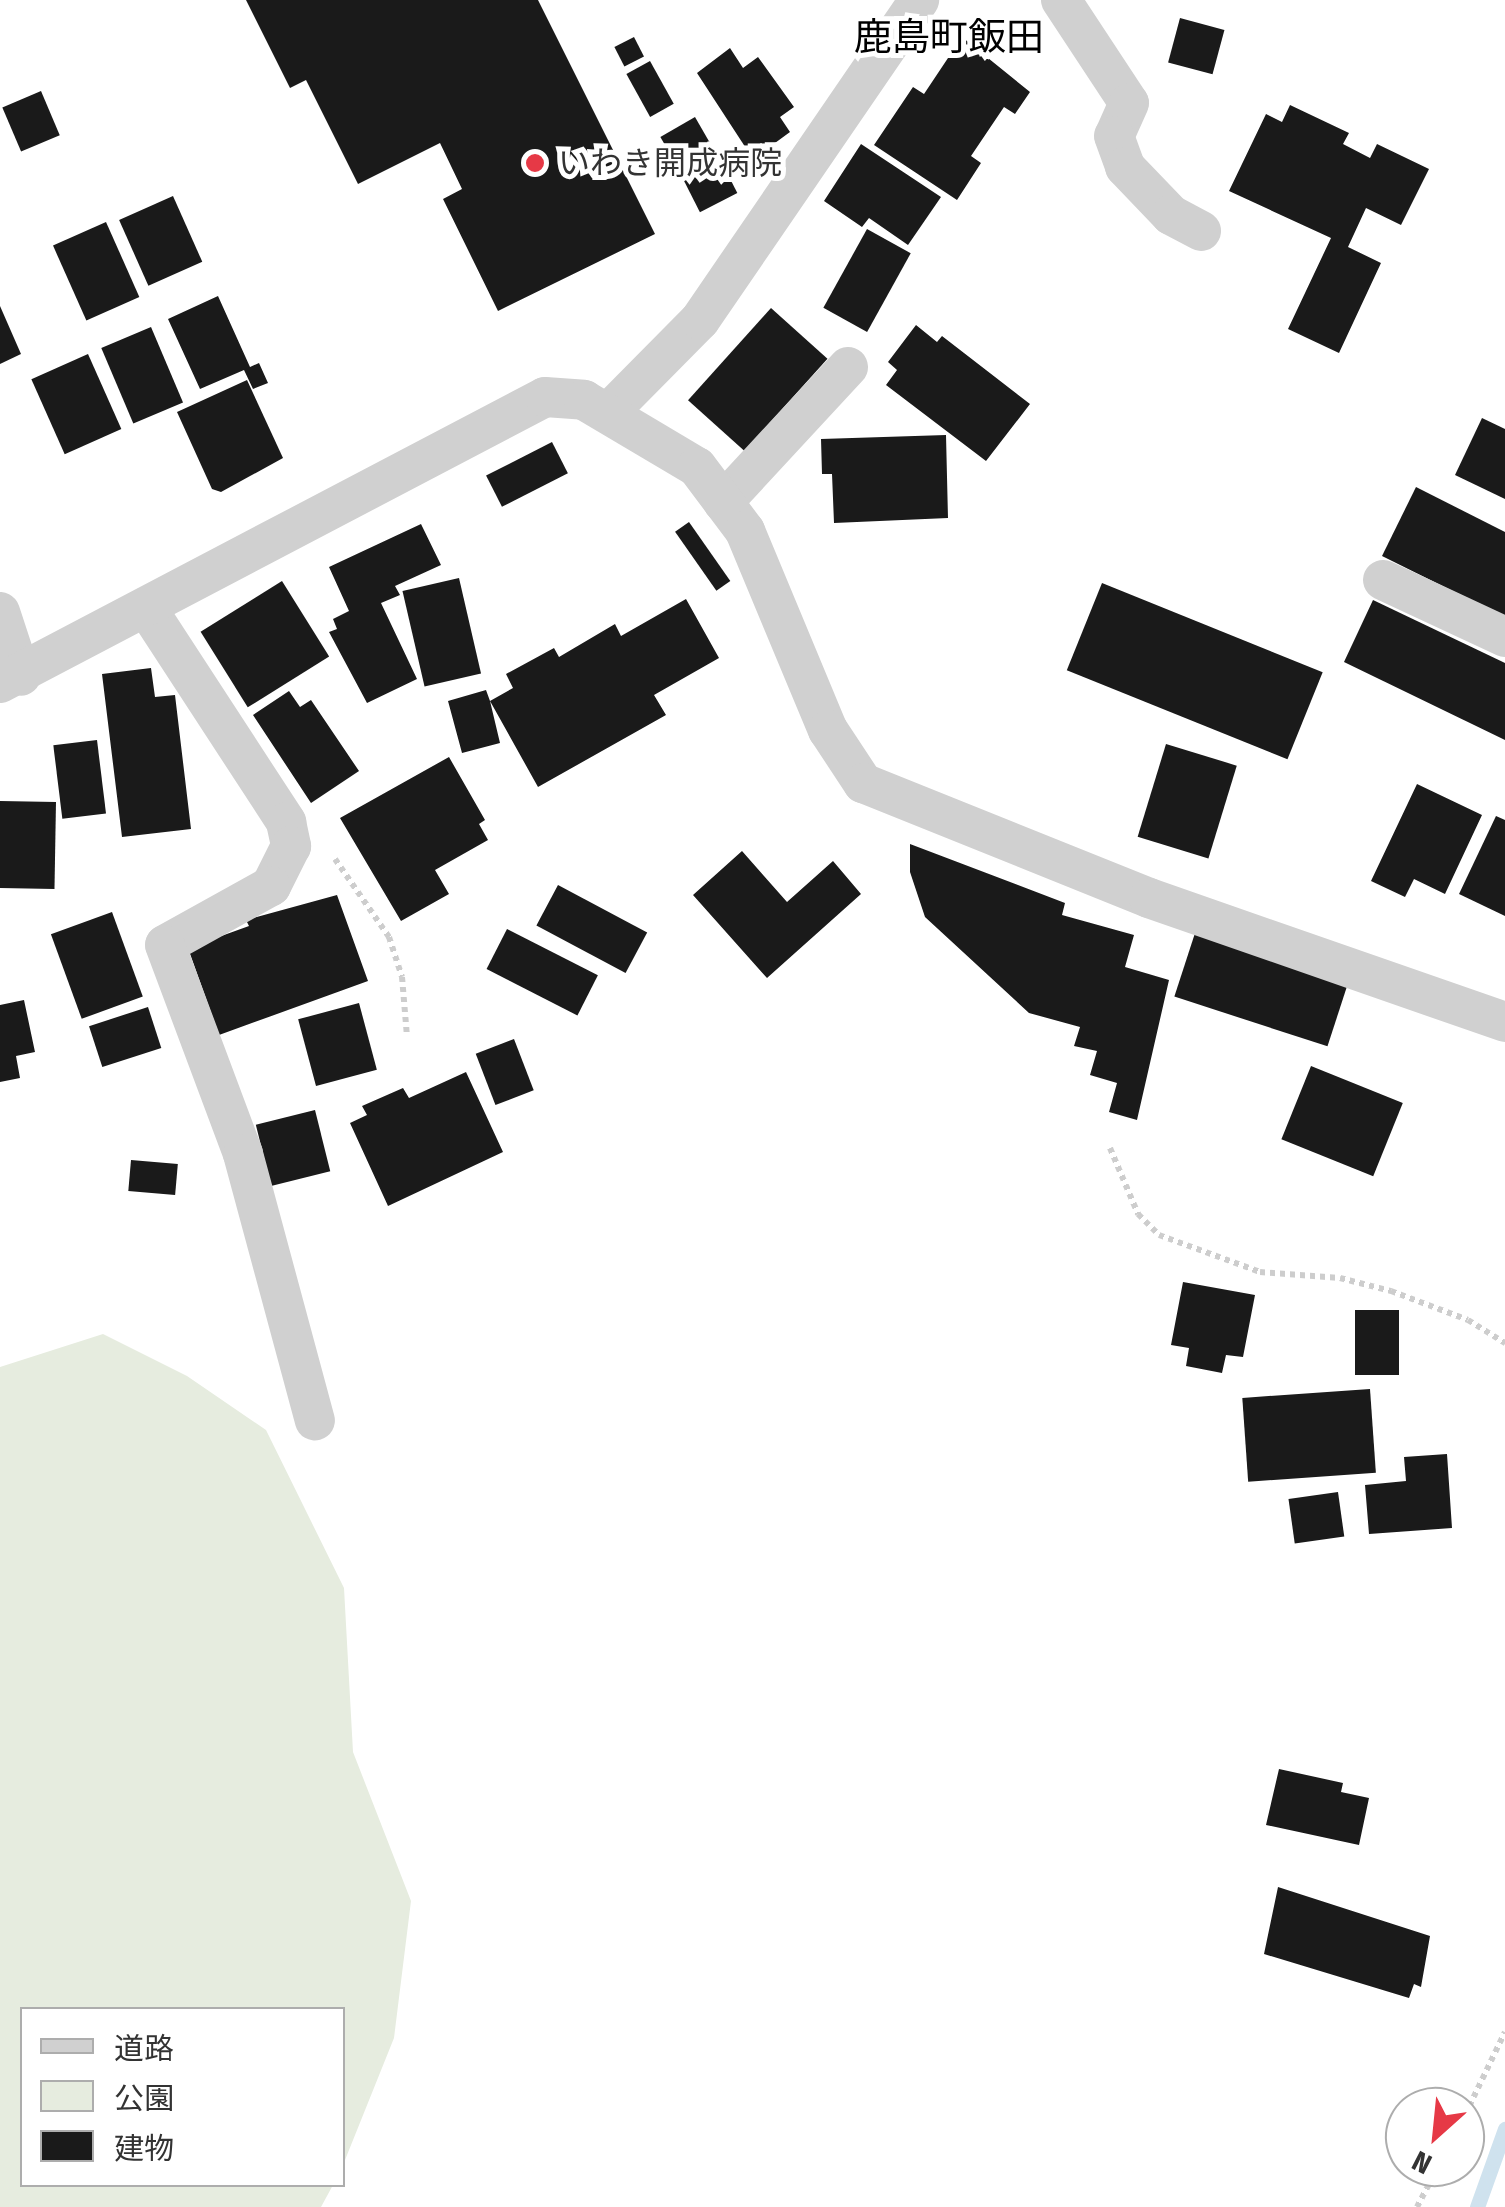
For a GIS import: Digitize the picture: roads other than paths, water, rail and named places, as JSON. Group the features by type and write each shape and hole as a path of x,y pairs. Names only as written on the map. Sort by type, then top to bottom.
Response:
{"street":[{"path":"609,412 700,320 920,0"},
{"path":"1061,0 1129,103 1114,136 1124,167 1171,215 1202,230"},
{"path":"723,502 848,367"},
{"path":"0,612 11,680 545,397 584,400 697,468 745,532 828,730 864,783 1150,898 1505,1022"},
{"path":"1383,580 1505,637"},
{"path":"146,607 286,822 291,846 270,886 165,946 243,1154 315,1420"}],"waterway":[{"path":"1477,2207 1505,2129"}],"place":[{"name":"いわき開成病院","path":"535,163"}],"district":[{"name":"鹿島町飯田","path":"949,38"}]}
